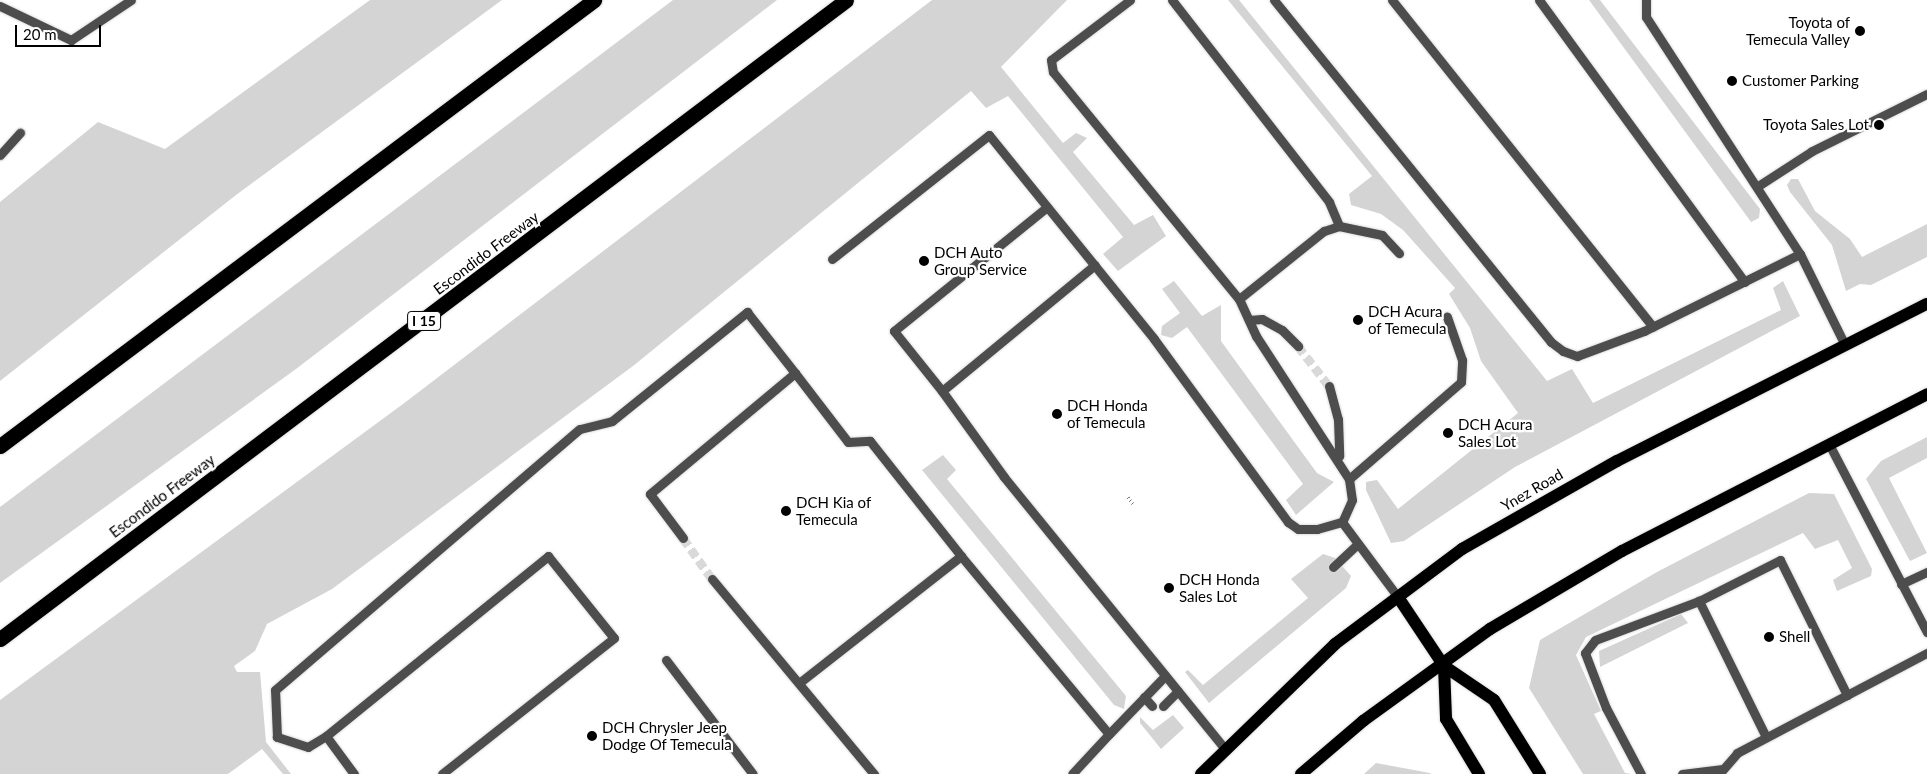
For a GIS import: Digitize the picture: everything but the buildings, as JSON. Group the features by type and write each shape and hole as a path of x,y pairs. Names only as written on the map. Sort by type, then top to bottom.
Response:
{"highway":[{"path":"0,446 594,0"},
{"name":"Escondido Freeway","path":"0,639 846,0"}],"main road":[{"name":"Ynez Road","path":"1201,774 1334,644 1462,549 1617,461 1927,304"},
{"path":"1301,774 1363,721 1444,666 1490,628 1622,551 1830,446 1927,394"},
{"path":"1398,597 1444,666 1494,700 1540,774"},
{"path":"1444,666 1446,719 1479,774"}],"lane":[{"path":"0,6 71,40 131,0"},
{"path":"832,259 989,136 1094,265 1288,522 1298,528 1317,529 1342,522 1352,500 1350,479 1339,456 1248,320 1239,299 1053,72 1051,60 1130,0"},
{"path":"1172,0 1329,202 1339,226"},
{"path":"1274,0 1551,342 1577,356 1652,327 1800,254"},
{"path":"1392,0 1652,327"},
{"path":"1539,0 1745,282"},
{"path":"1645,0 1646,17 1758,186 1800,254 1846,345"},
{"path":"1758,186 1812,151 1927,94"},
{"path":"0,155 20,132"},
{"path":"1047,207 894,330 942,391 1004,477 1225,749"},
{"path":"1239,299 1324,231 1339,226 1382,235 1399,253"},
{"path":"942,391 1094,265"},
{"path":"442,774 614,638 548,556 326,736 308,747 278,737 275,690 580,428 612,421 747,312 848,442 870,441 961,556 1110,734"},
{"path":"1350,479 1461,382 1462,360 1448,317"},
{"path":"1248,320 1262,320 1282,330 1298,346"},
{"path":"683,538 650,494 795,373"},
{"path":"1329,386 1337,412 1339,456"},
{"path":"1830,446 1927,632"},
{"path":"1342,522 1398,597"},
{"path":"1333,567 1358,544"},
{"path":"799,683 961,556"},
{"path":"1641,774 1606,708 1585,653 1596,640 1699,601 1780,560 1847,695"},
{"path":"1902,584 1927,572"},
{"path":"712,579 874,774"},
{"path":"1699,601 1766,737"},
{"path":"1682,774 1720,772 1737,753 1927,653"},
{"path":"666,660 753,774"},
{"path":"1072,774 1165,676"},
{"path":"1163,706 1178,691"},
{"path":"1144,697 1152,706"},
{"path":"326,736 354,774"}],"path":[{"path":"1128,497 1134,505"}],"shaded area":[{"path":"370,0 502,0 236,195 0,381 0,202 98,122 165,149"},
{"path":"673,0 777,0 296,369 0,583 0,507"},
{"path":"932,0 1067,0 1001,67 1063,143 1076,133 1087,138 1073,152 1134,225 1153,215 1166,236 1118,271 1103,254 1123,237 1008,96 986,108 971,91 633,366 332,589 267,624 255,651 234,666 237,672 260,672 266,742 291,774 283,774 262,749 228,774 0,774 0,700 403,404"},
{"path":"1228,0 1239,0 1547,381 1572,369 1593,403 1781,310 1773,288 1783,281 1800,316 1515,467 1404,541 1391,543 1366,490 1366,482 1377,480 1398,509 1518,413 1481,361 1470,328 1449,294 1455,288 1403,230 1381,214 1351,205 1349,194 1372,176"},
{"path":"1589,0 1600,0 1760,209 1759,218 1751,222"},
{"path":"1791,179 1798,179 1815,211 1850,239 1862,257 1927,224 1927,257 1871,285 1860,284 1846,291 1832,245 1790,192 1787,185"},
{"path":"1174,281 1202,316 1221,305 1221,341 1317,473 1334,482 1296,515 1286,500 1303,484 1187,327 1172,338 1161,335 1162,326 1180,313 1162,289"},
{"path":"1927,437 1927,458 1889,478 1927,553 1910,561 1866,479 1881,461"},
{"path":"943,455 956,470 947,479 1126,696 1124,709 1114,705 922,470"},
{"path":"1809,493 1834,494 1872,569 1871,576 1837,591 1833,580 1852,568 1838,540 1815,549 1803,533 1586,637 1576,655 1601,711 1594,714 1625,773 1632,774 1583,774 1529,688 1540,640 1657,572"},
{"path":"1323,554 1335,558 1351,576 1346,588 1209,703 1185,672 1188,670 1203,685 1308,598 1291,579"},
{"path":"1681,614 1688,623 1600,667 1599,651"},
{"path":"1173,715 1184,728 1161,749 1140,723 1140,717 1153,730"},
{"path":"1376,763 1430,773 1431,774 1364,774"}],"tunnel":[{"path":"1298,346 1329,386"},
{"path":"683,538 712,579"}],"place":[{"name":"Toyota of Temecula Valley","path":"1860,31"},
{"name":"Customer Parking","path":"1732,81"},
{"name":"Toyota Sales Lot","path":"1879,125"},
{"name":"DCH Auto Group Service","path":"924,261"},
{"name":"DCH Acura of Temecula","path":"1358,320"},
{"name":"DCH Honda of Temecula","path":"1057,414"},
{"name":"DCH Acura Sales Lot","path":"1448,433"},
{"name":"DCH Kia of Temecula","path":"786,511"},
{"name":"DCH Honda Sales Lot","path":"1169,588"},
{"name":"Shell","path":"1769,637"},
{"name":"DCH Chrysler Jeep Dodge Of Temecula","path":"592,736"}]}
